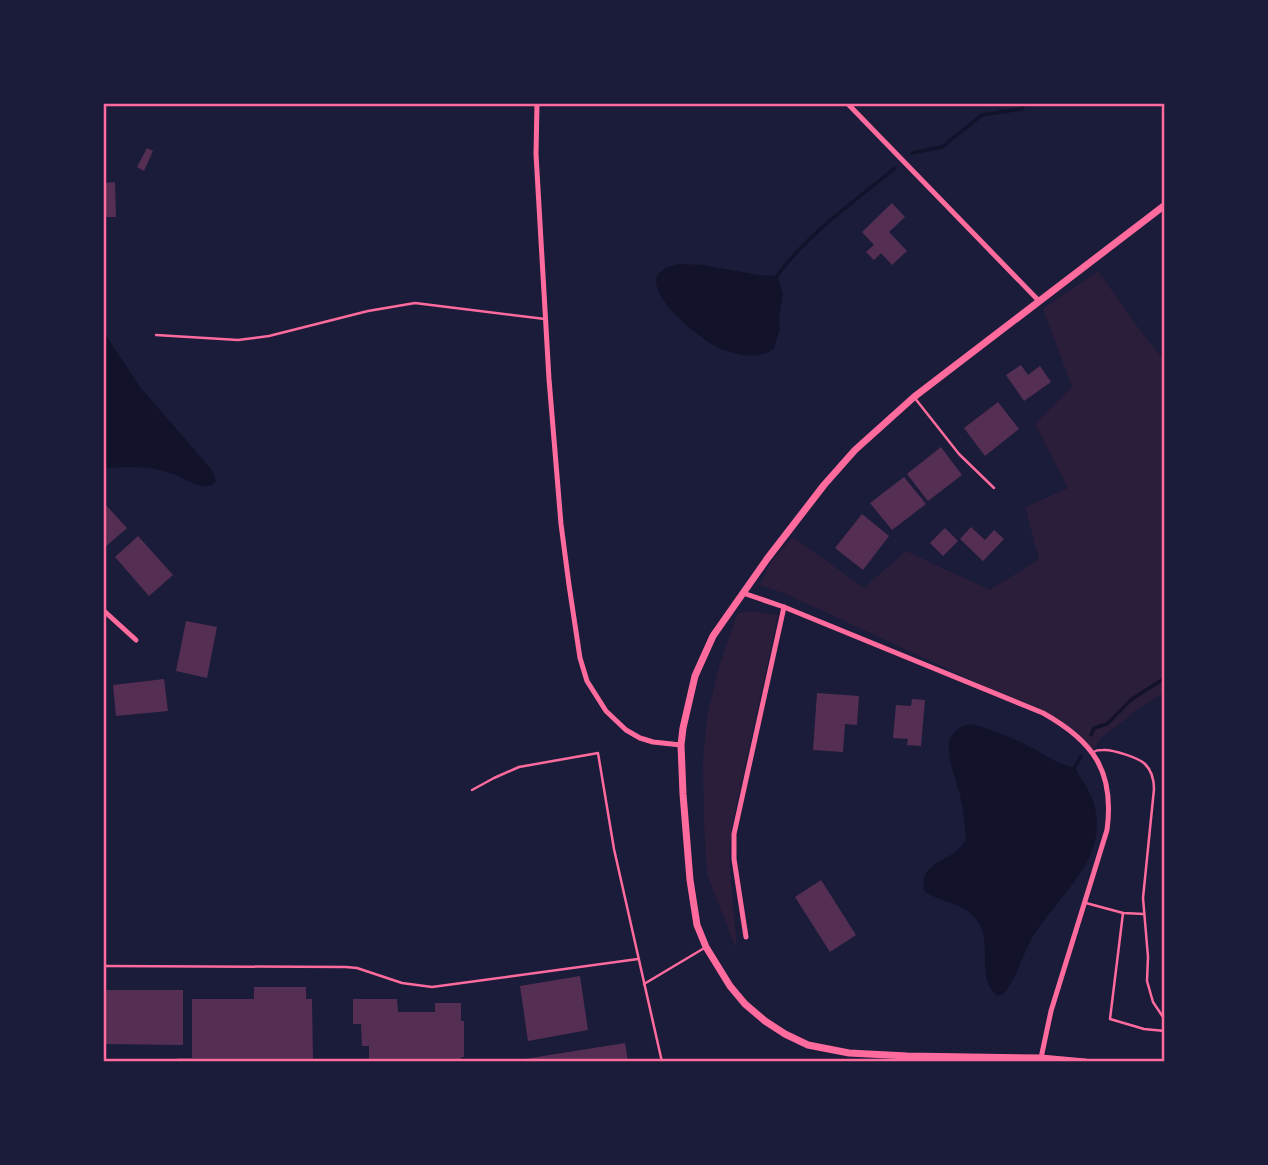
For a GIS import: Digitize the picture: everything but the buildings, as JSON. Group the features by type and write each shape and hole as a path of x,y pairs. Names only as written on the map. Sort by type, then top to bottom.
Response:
{"street":[{"path":"537,103 536,154 550,391 561,524 580,658 587,681 606,711 626,730 653,742 681,746"},
{"path":"847,103 1039,301"},
{"path":"1086,1062 1041,1058 849,1053 808,1045 765,1021 745,1004 730,986 706,947 697,925 684,806 681,746 695,676 713,636 824,485 855,450 915,397 1165,205"},
{"path":"743,593 784,607 1043,713 1064,726 1093,753 1106,778 1109,814 1051,1012 1041,1058"},
{"path":"746,937 734,859 734,834 784,607"},
{"path":"103,610 136,640"}],"lane":[{"path":"156,335 238,340 269,336 415,303 545,319"},
{"path":"915,397 958,454 994,488"},
{"path":"1093,753 1105,750 1140,760 1149,768 1153,777 1143,898 1148,986 1156,1009 1165,1020"},
{"path":"472,790 519,767 598,753 614,849 662,1062"},
{"path":"1085,903 1123,913 1144,914"},
{"path":"1123,913 1110,1019 1144,1029 1165,1031"},
{"path":"644,984 706,947"},
{"path":"103,966 346,967 402,983 432,987 638,960"}],"shaded area":[{"path":"681,264 777,276 783,293 780,328 774,348 754,356 731,352 706,340 679,318 658,291 656,279 663,270"},
{"path":"1098,271 1165,361 1165,692 1100,739 1092,753 1043,713 786,594 760,585 771,562 793,537 864,588 906,551 990,590 1039,559 1025,507 1068,488 1035,424 1072,387 1043,309"},
{"path":"103,331 140,387 212,470 216,481 212,485 197,485 175,474 153,469 103,469"},
{"path":"751,611 778,615 732,826 729,855 737,951 707,874 703,761 707,717 719,666 738,613"},
{"path":"971,724 1026,745 1059,763 1075,767 1093,801 1097,821 1090,856 1070,888 1035,933 1003,995 997,995 990,988 985,969 984,938 976,919 965,909 924,891 923,883 931,867 954,853 966,840 949,743 959,728"}],"waterway":[{"path":"912,153 942,147 982,115 1021,109 1026,103"},
{"path":"777,276 817,232 895,168"},
{"path":"1091,735 1094,728 1107,724 1132,699 1165,678"},
{"path":"1075,767 1081,756"}]}
